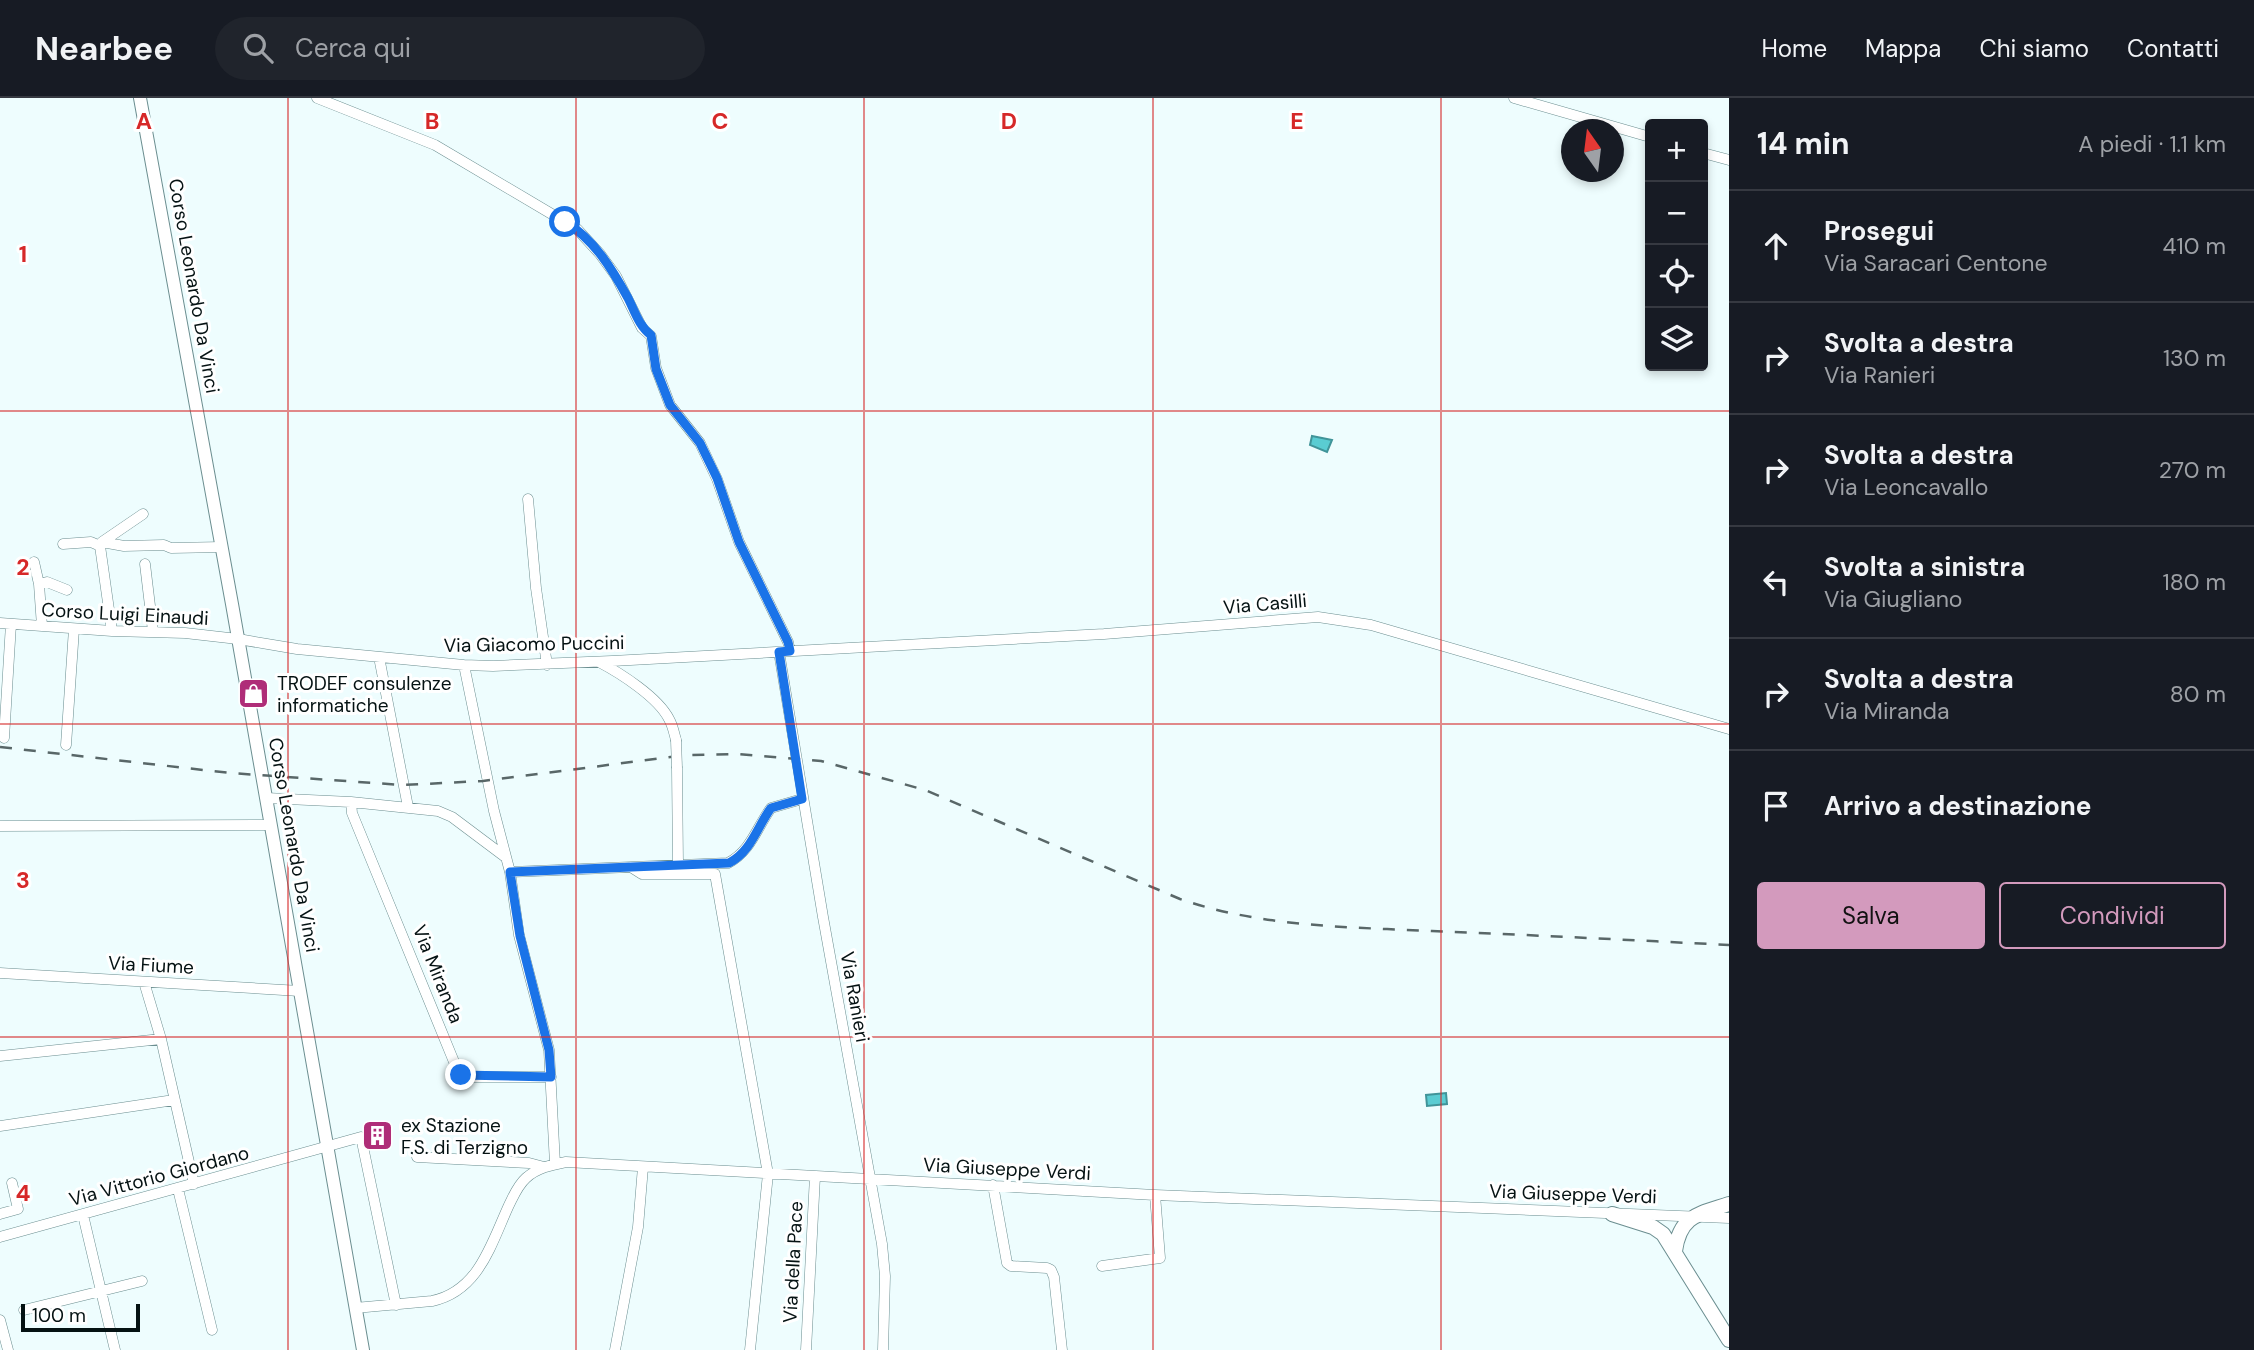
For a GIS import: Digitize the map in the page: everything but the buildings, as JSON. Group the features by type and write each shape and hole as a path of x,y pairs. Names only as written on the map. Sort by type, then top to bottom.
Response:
{"highway":[{"path":"1675,1251 1682,1226 1694,1216 1729,1204"},
{"path":"1612,1214 1653,1227 1664,1234 1729,1340"}],"main road":[{"name":"Corso Leonardo Da Vinci","path":"140,98 363,1350"}],"street":[{"name":"Via Ranieri","path":"317,98 435,145 577,229 616,276 642,328 651,335 656,369 670,405 700,443 717,478 739,542 788,642 784,652 802,799 885,1261 883,1350"},
{"path":"1514,98 1645,137"},
{"path":"1708,154 1729,160"},
{"path":"528,499 536,588 547,665"},
{"path":"101,544 132,519 143,514"},
{"path":"63,544 91,542 124,546 164,545 171,548 222,547"},
{"path":"101,544 112,631"},
{"path":"34,562 39,583 42,626"},
{"path":"145,564 153,631"},
{"path":"39,583 47,582 67,590"},
{"name":"Via Casilli","path":"784,652 1104,634 1318,617 1371,625 1729,729"},
{"name":"Corso Luigi Einaudi","path":"4,738 5,624 153,631 238,639"},
{"path":"66,745 74,629"},
{"name":"Via Giacomo Puccini","path":"238,639 296,649 464,665 547,665 784,652"},
{"path":"379,657 408,807"},
{"path":"598,662 611,668 658,703 668,717 676,740 678,865"},
{"path":"464,665 504,856 510,872 520,936 549,1050 555,1164"},
{"path":"266,798 429,808 446,814 504,856"},
{"path":"510,872 729,863 739,858 746,850 771,808 802,799"},
{"name":"Via Miranda","path":"351,802 352,813 459,1074 465,1077 551,1077"},
{"path":"0,826 271,825"},
{"path":"631,867 642,874 715,874 768,1174 750,1350"},
{"name":"Via Fiume","path":"0,973 300,991"},
{"path":"144,982 161,1039 194,1184"},
{"path":"0,1056 161,1039"},
{"path":"0,1126 174,1100"},
{"name":"Via Vittorio Giordano","path":"0,1237 361,1137 396,1305"},
{"path":"417,1157 529,1163 544,1167"},
{"name":"Via Giuseppe Verdi","path":"355,1308 444,1299 467,1285 478,1272 518,1186 536,1170 566,1162 1155,1195 1729,1217"},
{"path":"615,1350 638,1227 643,1167"},
{"name":"Via della Pace","path":"806,1350 816,1176"},
{"path":"0,1214 18,1209 12,1183"},
{"path":"993,1185 1007,1263 1011,1266 1051,1270 1062,1350"},
{"path":"178,1189 212,1330"},
{"path":"1102,1266 1160,1258 1155,1195"},
{"path":"83,1214 115,1350"},
{"path":"24,1310 142,1281"},
{"path":"0,1320 8,1350"}],"water":[{"path":"1312,436 1332,440 1327,452 1310,445"},
{"path":"1446,1093 1447,1104 1427,1106 1426,1095"}],"railway":[{"path":"0,747 230,773 403,785 483,781 686,755 738,754 821,761 925,790 1180,899 1242,915 1336,926 1729,945"}],"place":[{"name":"TRODEF consulenze informatiche","path":"254,694"},
{"name":"ex Stazione F.S. di Terzigno","path":"378,1136"}],"route":[{"path":"461,1075 551,1077 549,1050 520,936 510,872 729,863 739,858 746,850 771,808 802,799 779,652 790,651 788,642 739,542 717,478 700,443 670,405 656,369 651,335 642,328 616,276 600,254 588,239 565,222"}]}
